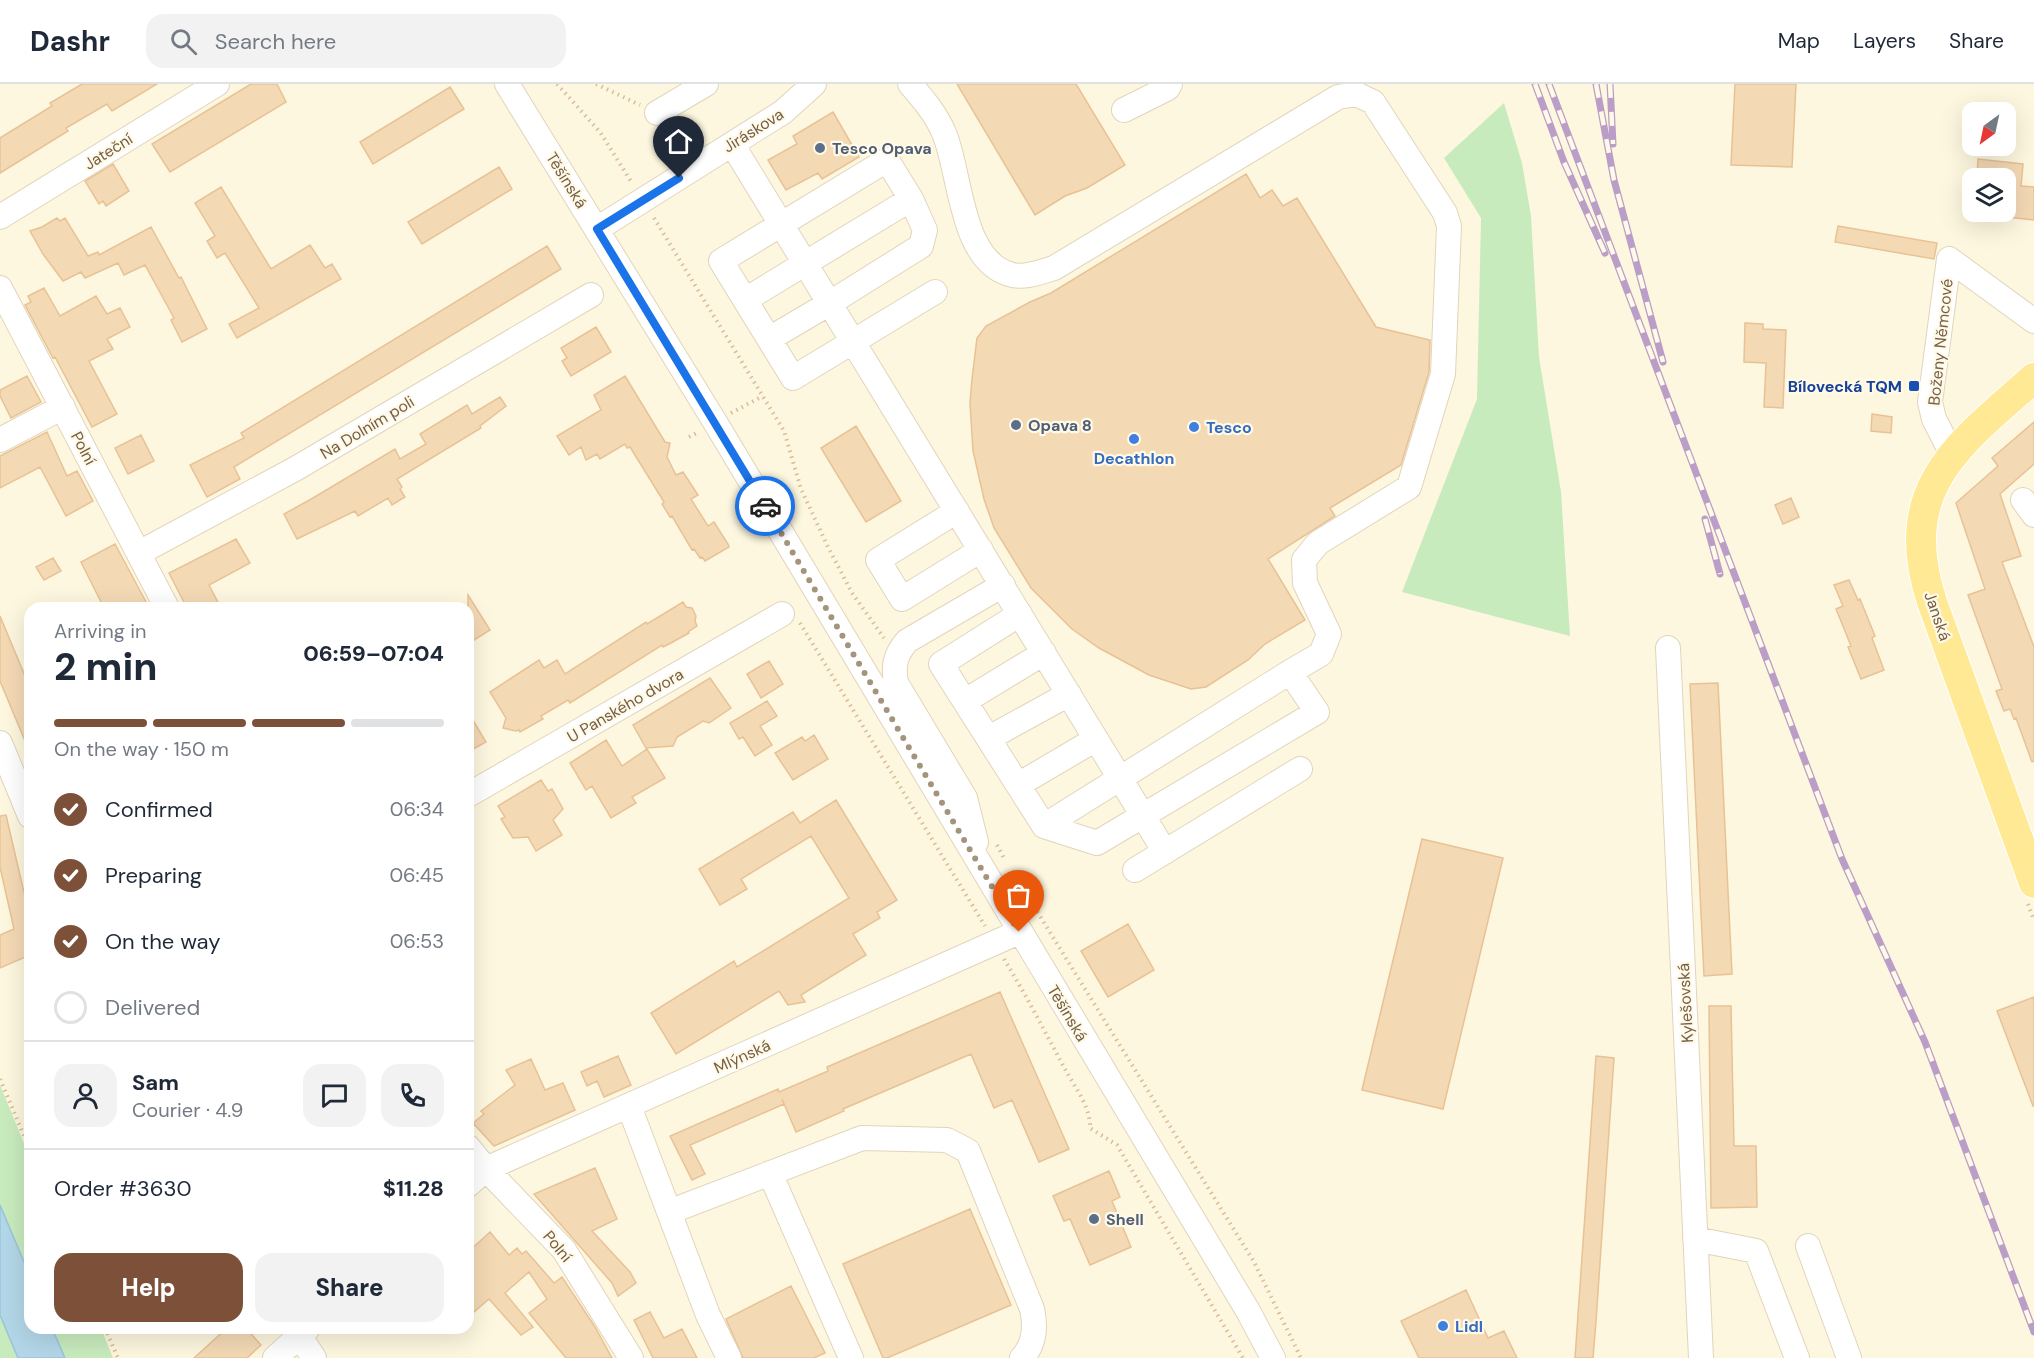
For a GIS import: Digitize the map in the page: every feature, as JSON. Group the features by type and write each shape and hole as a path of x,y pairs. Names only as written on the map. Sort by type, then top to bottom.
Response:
{"main road":[{"name":"Janská","path":"2034,378 1974,431 1952,454 1934,482 1925,507 1920,534 1924,575 2034,884"}],"street":[{"name":"Jateční","path":"0,217 217,84"},
{"name":"Těšínská","path":"507,84 597,229 982,868 1248,1311 1273,1358"},
{"path":"657,113 706,84"},
{"name":"Jiráskova","path":"597,229 783,112 796,103 814,84"},
{"path":"910,84 934,114 944,133 966,216 977,246 990,265 1011,275 1033,274 1054,268 1338,97 1356,94 1373,102 1445,213 1449,226 1443,374 1409,487 1318,543 1304,560 1305,583 1329,634 1321,654 1044,826"},
{"path":"1124,110 1168,88 1170,84"},
{"path":"732,144 1166,852"},
{"path":"769,339 921,246 925,230 911,199 887,160 721,261 745,300 769,339 793,378 934,292"},
{"path":"745,300 911,199"},
{"name":"Boženy Němcové","path":"1952,454 1934,419 1930,402 1949,259 2034,321"},
{"name":"Polní","path":"0,288 164,602"},
{"name":"Na Dolním poli","path":"139,553 295,469 591,295"},
{"path":"0,440 63,407"},
{"path":"957,511 878,560 902,599 981,550"},
{"path":"982,868 965,798 896,683 894,661 899,649 906,641 1003,585"},
{"path":"1020,614 941,664 1044,826 1097,843 1317,712 1290,672"},
{"name":"U Panského dvora","path":"474,792 789,615"},
{"name":"Kylešovská","path":"1668,648 1701,1358"},
{"path":"965,701 1044,653"},
{"path":"989,738 1069,694"},
{"path":"1018,785 1096,739"},
{"path":"0,743 24,801"},
{"path":"1135,870 1300,769"},
{"name":"Mlýnská","path":"474,1180 486,1169 1019,932"},
{"path":"629,1106 708,1315 729,1358"},
{"path":"669,1212 862,1138 947,1140 968,1151 1032,1309 1035,1322 1030,1349 1022,1358"},
{"name":"Polní","path":"474,1154 564,1250 631,1358"},
{"path":"770,1173 851,1358"},
{"path":"1695,1239 1756,1251 1797,1358"},
{"path":"1808,1246 1849,1358"},
{"path":"275,1358 296,1334"},
{"path":"302,1334 314,1358"}],"path":[{"path":"557,84 600,132 784,431 801,489 852,593 883,638 899,649"},
{"path":"596,84 657,113"},
{"path":"789,615 994,942 1046,1031 1084,1105 1090,1120 1090,1128 1117,1145 1243,1358"},
{"path":"994,838 1003,858 1254,1262 1301,1358"},
{"path":"0,1079 24,1136"},
{"path":"108,1334 118,1358"}],"green space":[{"path":"1504,103 1522,163 1531,216 1539,357 1561,492 1570,636 1402,592 1477,399 1481,218 1444,158"},
{"path":"0,1085 24,1143 24,1262 0,1205"},
{"path":"0,1315 18,1358 0,1358"},
{"path":"55,1334 103,1334 113,1358 65,1358"}],"water":[{"path":"0,1205 24,1262 24,1334 55,1334 65,1358 18,1358 0,1315"}],"building":[{"path":"82,84 157,84 112,111 107,104 66,128 68,131 0,173 0,138 52,106 50,103"},
{"path":"251,84 277,84 286,102 170,172 152,144"},
{"path":"957,84 1076,84 1125,165 1087,188 1065,196 1035,215"},
{"path":"1735,84 1796,84 1792,167 1731,165"},
{"path":"450,87 464,109 373,164 360,142"},
{"path":"833,112 859,157 822,179 818,173 786,190 768,160 797,144 793,136"},
{"path":"1978,159 2023,164 2021,186 2034,187 2034,220 2016,218 2016,168 1978,168"},
{"path":"113,164 129,191 106,206 103,201 99,204 85,181"},
{"path":"499,167 512,189 422,244 408,222"},
{"name":"Tesco","path":"1246,174 1260,198 1272,190 1283,206 1297,198 1376,327 1430,340 1429,372 1401,465 1330,508 1335,516 1268,559 1305,620 1265,644 1248,660 1206,687 1191,689 1149,675 1099,648 1072,629 1031,588 994,528 984,499 973,451 970,403 972,379 977,338 986,326 1051,293"},
{"path":"221,187 271,269 310,245 325,268 332,264 341,279 237,338 229,324 259,308 225,253 217,258 207,241 215,236 195,203"},
{"path":"57,218 60,221 65,218 88,256 98,252 99,255 151,227 179,278 181,277 207,329 182,342 171,320 174,318 145,265 124,275 118,263 85,278 81,272 63,281 43,254 30,231"},
{"path":"1838,226 1937,243 1934,259 1835,242"},
{"path":"547,246 561,269 234,467 240,479 207,497 190,465 244,438 241,433"},
{"path":"44,288 60,316 96,296 107,314 120,308 130,327 107,339 113,349 89,361 117,414 92,427 25,305 31,302 28,296"},
{"path":"1745,323 1763,324 1763,329 1786,330 1783,408 1764,407 1766,363 1744,362"},
{"path":"596,327 611,352 571,376 562,361 567,358 561,348"},
{"path":"27,376 41,402 11,418 0,396 0,390"},
{"path":"625,376 665,442 670,443 667,457 676,475 683,472 698,495 691,499 708,526 714,522 728,544 729,547 705,561 694,549 692,550 672,516 670,517 662,504 664,502 630,447 627,448 625,444 600,459 597,454 586,460 581,447 569,455 557,436 601,410 594,395"},
{"path":"500,397 506,406 480,426 481,428 397,479 405,497 392,505 388,498 358,516 355,511 297,539 284,514 395,449 400,459 426,444 420,434 467,405 472,414"},
{"path":"1872,414 1892,417 1891,433 1871,431"},
{"path":"2034,422 2034,464 2000,494 2021,556 2002,562 2034,647 2034,761 2032,762 2016,718 2014,719 2010,709 2004,711 1996,691 2002,689 1968,595 1985,589 1956,503 1998,466 1992,458"},
{"path":"856,426 901,501 866,522 821,448"},
{"path":"47,432 67,476 77,471 93,501 66,516 40,467 0,488 0,456"},
{"path":"141,435 154,461 128,474 115,448"},
{"path":"1791,498 1799,517 1783,524 1775,505"},
{"path":"236,539 250,563 209,585 218,602 184,602 169,573"},
{"path":"115,544 146,602 101,602 81,562"},
{"path":"53,558 61,571 44,580 36,567"},
{"path":"1849,580 1858,600 1860,599 1875,636 1872,638 1884,670 1861,679 1836,609 1843,606 1834,585"},
{"path":"683,602 686,607 692,608 696,616 697,626 689,633 663,647 662,645 570,703 568,700 541,716 543,719 520,732 503,728 506,718 490,692 539,660 544,668 557,660 565,674 646,622 647,624"},
{"path":"474,605 490,630 474,640"},
{"path":"0,616 24,674 24,739 0,681"},
{"path":"769,661 783,684 761,698 747,674"},
{"path":"710,678 731,708 709,723 703,721 677,737 673,746 646,748 633,725"},
{"path":"1718,683 1732,974 1704,976 1690,684"},
{"path":"767,701 777,716 760,726 772,745 755,756 743,737 739,739 730,723"},
{"path":"474,722 486,742 474,749"},
{"path":"814,735 828,759 793,780 775,753 802,737 805,741"},
{"path":"606,740 622,766 647,749 665,778 632,797 636,803 611,818 592,786 586,790 570,763"},
{"path":"541,780 548,791 552,789 563,809 553,820 562,835 536,851 528,837 513,838 501,819 505,817 498,806"},
{"path":"836,800 897,900 877,912 880,918 853,934 866,955 801,995 805,1002 788,1005 779,991 676,1054 651,1013 734,961 737,967 849,898 811,836 741,879 747,889 720,905 699,869 793,812 800,823"},
{"path":"6,815 24,892 24,958 0,968 0,935 14,929 0,867 0,816"},
{"path":"1422,839 1503,858 1443,1109 1362,1090"},
{"path":"1128,924 1154,970 1108,997 1081,951"},
{"path":"1000,992 1069,1149 1039,1162 1012,1100 994,1108 971,1054 843,1109 844,1111 796,1132 782,1099 784,1104 690,1145 705,1174 692,1180 670,1136 778,1089 779,1092 828,1071 827,1067"},
{"path":"2034,997 2034,1105 2033,1106 1997,1011"},
{"path":"1709,1006 1731,1006 1734,1146 1756,1146 1757,1207 1711,1208"},
{"path":"618,1056 631,1085 604,1097 597,1081 587,1086 581,1072"},
{"path":"1596,1056 1614,1058 1596,1321 1593,1358 1575,1358"},
{"path":"531,1059 545,1090 563,1083 575,1110 494,1146 474,1122 484,1114 481,1111 515,1085 506,1070"},
{"path":"595,1168 617,1219 592,1231 630,1272 636,1283 618,1296 612,1283 534,1194"},
{"path":"1109,1171 1120,1197 1112,1201 1131,1247 1090,1265 1070,1219 1064,1221 1053,1196"},
{"path":"970,1209 1011,1305 883,1358 843,1264"},
{"path":"490,1232 509,1255 517,1248 522,1254 526,1251 554,1283 562,1277 595,1327 612,1358 566,1358 529,1313 547,1299 529,1272 505,1293 533,1327 521,1335 489,1299 474,1312 474,1247"},
{"path":"791,1286 825,1353 814,1358 743,1358 726,1319"},
{"name":"Lidl","path":"1466,1290 1488,1338 1504,1331 1517,1358 1419,1358 1401,1321"},
{"path":"650,1312 664,1338 682,1329 697,1358 653,1358 634,1320"},
{"path":"220,1334 251,1334 261,1345 247,1358 194,1358"}],"railway":[{"path":"1535,84 1564,162 1605,253"},
{"path":"1549,84 1842,859 1925,1042 2034,1332"},
{"path":"1596,84 1614,180 1663,362"},
{"path":"1610,84 1613,144"},
{"path":"1705,519 1720,574"}],"way so far":[{"path":"765,506 1019,932"}],"place":[{"name":"Tesco Opava","path":"820,148"},
{"name":"Bílovecká TQM","path":"1914,386"},
{"name":"Opava 8","path":"1016,425"},
{"name":"Tesco","path":"1194,427"},
{"name":"Decathlon","path":"1134,439"},
{"name":"Shell","path":"1094,1219"},
{"name":"Lidl","path":"1443,1326"}],"route":[{"path":"679,178 597,229 765,506"}]}
